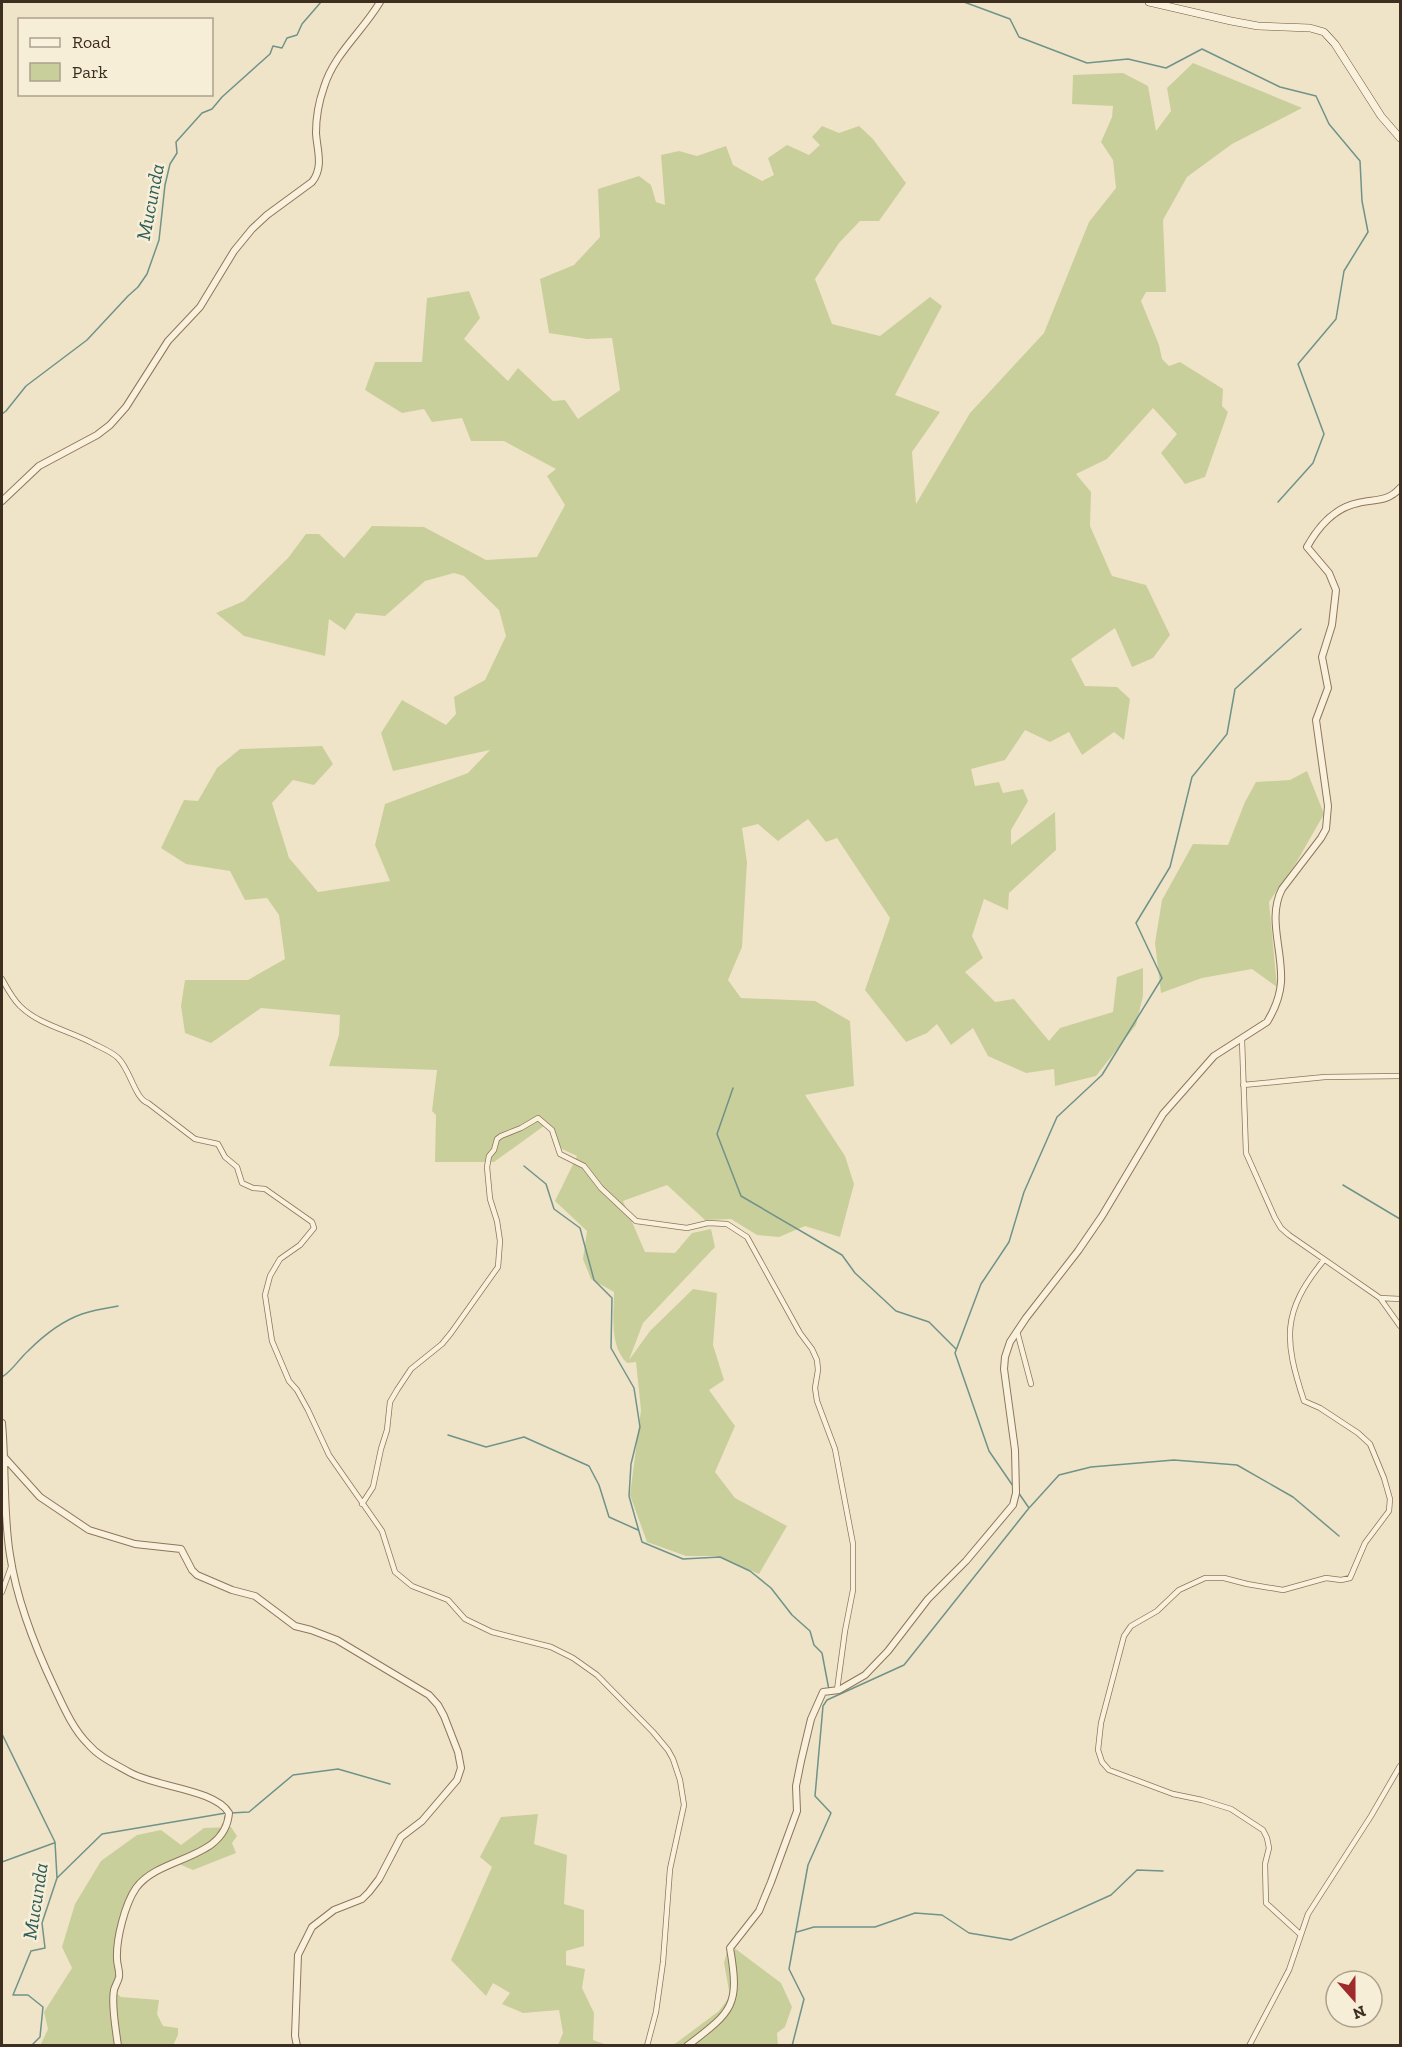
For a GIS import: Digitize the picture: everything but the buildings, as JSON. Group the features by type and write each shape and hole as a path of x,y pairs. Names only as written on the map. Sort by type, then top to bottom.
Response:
{"main road":[{"path":"1149,2 1258,26 1310,28 1324,32 1335,44 1381,116 1401,138"}],"street":[{"path":"2,501 39,466 97,435 110,425 126,407 168,341 200,307 234,251 252,229 275,208 312,182 317,174 319,154 316,130 324,88 330,72 380,2"},
{"path":"687,2046 722,2017 732,2000 735,1992 735,1979 730,1948 759,1911 771,1882 797,1811 796,1786 801,1761 811,1719 824,1692 836,1690 865,1675 888,1651 928,1599 966,1561 1013,1505 1016,1493 1015,1450 1004,1370 1007,1349 1017,1331 1102,1216 1163,1114 1209,1061 1267,1022 1277,1004 1281,980 1275,909 1278,897 1326,829 1327,797 1316,720 1328,688 1322,657 1332,625 1336,590 1329,573 1307,547 1316,532 1333,513 1359,503 1386,499 1401,488"},
{"path":"2,979 19,1005 31,1015 84,1038 118,1057 134,1082 139,1098 195,1139 218,1144 225,1157 237,1167 242,1183 253,1188 264,1189 312,1222 314,1228 310,1234 300,1245 280,1259 270,1276 266,1294 272,1341 289,1382 297,1390 308,1410 329,1455 362,1504 378,1522 392,1565 399,1577 412,1586 448,1600 465,1619 492,1632 565,1653 597,1675 668,1750 680,1780 684,1805 670,1869 663,1962 656,2012 647,2046"},
{"path":"1242,1040 1246,1153 1275,1218 1289,1235 1380,1299 1401,1326"},
{"path":"1243,1085 1326,1077 1401,1076"},
{"path":"362,1504 373,1487 387,1430 390,1402 411,1369 442,1344 451,1333 498,1267 500,1241 490,1199 487,1167 489,1156 494,1150 497,1139 538,1118 552,1130 560,1154 584,1166 601,1188 636,1221 687,1228 708,1223 727,1224 747,1237 800,1333 812,1349 818,1370 817,1401 836,1449 853,1544 853,1590 836,1690"},
{"path":"1300,1934 1266,1903 1265,1864 1269,1848 1263,1830 1231,1809 1173,1794 1108,1770 1098,1750 1101,1723 1120,1649 1124,1636 1131,1626 1157,1611 1179,1590 1205,1578 1224,1578 1283,1590 1326,1578 1341,1580 1350,1578 1365,1543 1389,1511 1390,1499 1370,1444 1320,1408 1304,1401 1295,1375 1289,1344 1290,1326 1299,1294 1324,1260"},
{"path":"1380,1299 1401,1299"},
{"path":"1017,1331 1031,1384"},
{"path":"2,1423 6,1521 12,1564 23,1610 37,1648 67,1714 88,1745 100,1755 135,1776 189,1791 226,1806 229,1813 226,1828 207,1847 159,1869 137,1887 132,1896 122,1922 117,1957 119,1976 114,1991 118,2046"},
{"path":"4,1457 40,1497 89,1530 135,1544 181,1549 197,1575 232,1590 255,1596 295,1626 337,1640 419,1688 438,1705 444,1716 460,1761 458,1780 422,1821 401,1836 379,1879 369,1892 362,1899 334,1910 312,1927 298,1955 297,2046"},
{"path":"2,1592 12,1564"},
{"path":"1249,2046 1289,1970 1300,1934 1314,1904 1401,1766"}],"green space":[{"path":"1193,63 1302,108 1232,144 1187,177 1163,220 1166,292 1146,292 1141,301 1159,345 1162,359 1169,366 1180,362 1223,389 1222,406 1228,412 1205,477 1185,484 1161,453 1177,434 1153,408 1107,459 1076,474 1091,492 1090,526 1112,576 1146,585 1170,635 1153,658 1132,667 1115,628 1071,659 1085,686 1117,687 1130,699 1124,740 1114,732 1082,755 1069,732 1050,742 1025,730 1005,760 971,769 975,786 999,782 1003,793 1023,789 1028,801 1011,830 1011,845 1055,812 1056,850 1009,893 1008,910 984,899 972,936 983,958 965,972 995,1002 1014,999 1049,1041 1060,1028 1113,1012 1117,977 1143,968 1143,996 1136,1025 1096,1076 1055,1086 1054,1069 1026,1073 988,1056 973,1028 951,1045 937,1024 927,1033 906,1042 865,990 890,918 837,838 826,842 808,819 778,841 758,824 742,828 747,862 742,947 728,980 741,998 815,1001 850,1021 854,1086 805,1095 845,1156 854,1184 840,1237 805,1226 779,1237 757,1235 731,1219 705,1220 667,1185 623,1201 645,1252 675,1253 692,1233 711,1229 715,1247 643,1323 629,1360 650,1331 693,1289 717,1293 713,1345 724,1380 709,1390 735,1426 715,1472 735,1498 787,1526 759,1574 716,1556 686,1556 647,1542 630,1495 641,1410 636,1362 627,1363 617,1348 614,1330 614,1292 591,1279 583,1259 587,1231 555,1201 577,1156 562,1149 548,1123 494,1162 435,1162 436,1115 432,1111 437,1070 329,1066 339,1035 340,1015 261,1008 211,1043 185,1033 181,1006 185,980 248,980 285,959 279,915 267,898 245,900 230,871 186,864 161,848 184,800 198,801 217,768 240,749 322,746 333,764 314,785 293,780 272,803 289,858 318,892 390,881 375,845 385,804 468,773 490,750 393,771 381,733 402,700 446,725 456,714 454,697 485,680 506,636 499,610 464,576 454,573 425,581 385,616 356,613 345,630 329,619 325,656 244,636 216,613 244,601 288,558 306,534 319,534 344,558 372,526 424,527 486,560 537,557 565,505 547,476 556,469 504,441 471,441 462,418 432,422 424,409 402,413 365,390 375,362 422,362 427,298 469,291 480,318 464,339 508,381 518,368 553,401 565,400 578,419 620,390 612,338 587,339 549,333 540,279 574,265 600,237 598,189 639,176 651,185 656,202 665,205 661,155 679,151 697,156 726,146 733,165 762,181 774,175 768,158 787,145 809,155 820,145 812,137 822,126 839,133 859,126 872,138 906,183 879,221 860,221 839,243 815,279 832,324 880,336 930,297 942,306 895,395 940,412 912,452 916,504 970,413 1044,333 1089,222 1116,188 1113,160 1101,142 1112,117 1113,106 1072,104 1073,75 1123,73 1148,86 1156,131 1171,111 1167,88"},
{"path":"1307,771 1324,814 1296,863 1269,902 1277,987 1252,969 1202,978 1161,993 1155,943 1162,900 1193,844 1228,845 1245,802 1256,782 1290,780"},
{"path":"538,1814 534,1844 567,1855 564,1904 584,1910 584,1946 566,1951 566,1965 585,1969 582,1988 594,2013 593,2040 607,2045 558,2045 563,2033 559,2010 523,2013 502,2004 510,1993 493,1983 486,1996 451,1960 492,1867 480,1857 501,1817"},
{"path":"231,1827 237,1836 232,1843 236,1853 193,1870 172,1861 135,1888 123,1925 115,1992 121,1997 159,2000 157,2014 163,2026 178,2028 178,2035 173,2045 40,2046 48,2029 44,2012 72,1968 62,1947 75,1904 101,1861 137,1835 161,1830 181,1845 204,1828"},
{"path":"729,1944 781,1983 792,2007 785,2027 777,2033 778,2045 672,2046 719,2011 730,1996 724,1963"}],"waterway":[{"name":"Mucunda","path":"2,414 26,386 87,340 138,287 147,274 159,240 165,185 170,164 177,153 176,142 202,113 212,109 222,97 270,54 273,46 282,48 287,38 297,35 302,24 321,2"},
{"path":"964,2 1010,19 1019,37 1087,63 1128,59 1166,68 1202,49 1280,87 1316,96 1329,124 1360,161 1362,201 1368,232 1344,271 1336,319 1298,364 1324,434 1313,463 1278,502"},
{"path":"1013,1486 989,1451 955,1353 981,1284 1009,1242 1024,1192 1057,1117 1102,1075 1162,978 1136,923 1170,867 1192,777 1227,734 1235,689 1301,629"},
{"path":"733,1088 717,1134 741,1196 842,1255 855,1273 896,1311 929,1322 956,1349"},
{"path":"524,1166 546,1184 554,1209 580,1228 594,1280 612,1298 611,1348 634,1388 640,1427 631,1464 629,1496 642,1542 683,1559 720,1557 750,1571 771,1588 792,1615 810,1631 814,1645 822,1653 829,1690"},
{"path":"1343,1185 1400,1219"},
{"path":"2,1377 34,1345 60,1325 86,1313 118,1306"},
{"path":"448,1435 486,1447 524,1437 589,1466 599,1485 609,1517 638,1530"},
{"path":"1030,1507 1059,1475 1091,1467 1174,1460 1237,1465 1293,1497 1339,1536"},
{"path":"792,2046 804,1999 789,1969 808,1865 831,1813 815,1796 823,1706 827,1700 904,1665 1029,1508 1018,1492"},
{"name":"Mucunda","path":"2,1734 55,1842 57,1878 42,1923 45,1948 31,1951 13,1995 28,1995 43,2007 40,2037 31,2046"},
{"path":"230,1813 249,1812 293,1775 338,1769 390,1784"},
{"path":"57,1878 102,1834 226,1813"},
{"path":"2,1862 54,1843"},
{"path":"797,1932 814,1927 875,1927 915,1913 942,1915 969,1933 1011,1940 1111,1895 1137,1870 1163,1871"}]}
